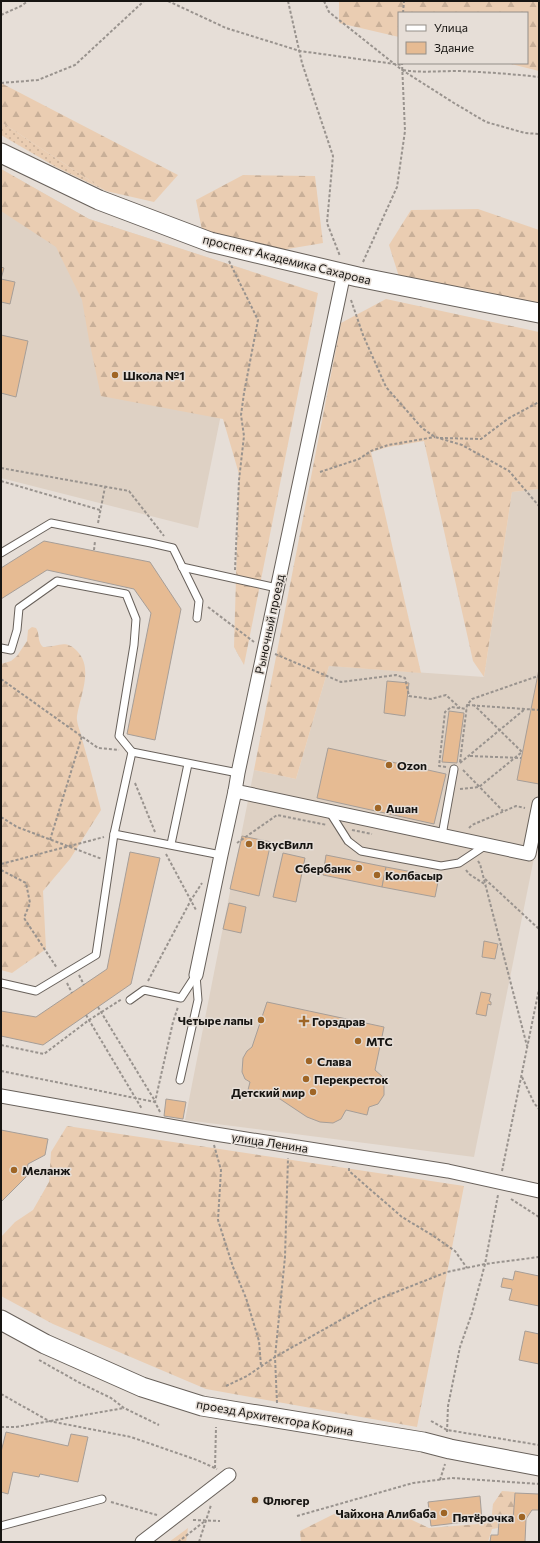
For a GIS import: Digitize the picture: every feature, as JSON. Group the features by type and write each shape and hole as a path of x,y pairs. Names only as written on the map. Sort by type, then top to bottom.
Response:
{"street":[{"name":"проспект Академика Сахарова","path":"1,153 99,200 210,242 349,270 539,313"},
{"name":"Рыночный проезд","path":"196,975 277,588 349,270"},
{"path":"235,791 529,854 538,807"},
{"name":"улица Ленина","path":"1,1096 448,1171 499,1186 539,1190"},
{"name":"проезд Архитектора Корина","path":"1,1320 45,1344 142,1387 202,1406 422,1442 450,1449 539,1466"},
{"path":"142,1542 229,1475"}],"lane":[{"path":"1,553 51,523 173,548 199,601 197,618"},
{"path":"182,567 277,588"},
{"path":"1,648 11,650 17,630 20,608 58,581 126,594 136,619 134,645 119,736 132,752 238,773"},
{"path":"1,984 36,991 96,955 114,834 132,752"},
{"path":"171,844 188,764"},
{"path":"442,835 454,768"},
{"path":"329,811 348,840 361,851 441,866 459,863 487,845"},
{"path":"114,834 171,844 220,855"},
{"path":"127,999 144,990 181,998 196,975"},
{"path":"180,1080 198,1000 196,975"},
{"path":"1,1526 102,1499"}],"path":[{"path":"1,15 21,6 28,1"},
{"path":"1,83 38,80 75,65 144,1"},
{"path":"168,1 226,28 300,51 398,63"},
{"path":"288,1 300,51 333,156 327,223 339,255 349,270 362,265 397,187 404,131 402,64"},
{"path":"324,1 329,12 402,70 486,122 525,133 539,134"},
{"path":"403,12 404,1"},
{"path":"402,70 416,72 457,71 539,77"},
{"path":"228,260 258,320 241,415 244,436 239,480 234,579"},
{"path":"351,300 363,335 386,387 422,428 435,437 462,445 509,471 539,506"},
{"path":"320,472 359,459 370,451 388,445 435,437 481,439 509,418 539,402"},
{"path":"1,468 129,491 173,548"},
{"path":"1,481 100,510"},
{"path":"94,550 105,487"},
{"path":"199,601 264,650 341,682 396,675 405,678 409,696 431,699 446,695 460,708"},
{"path":"504,811 458,765 460,763 467,705 472,699 538,676"},
{"path":"1,679 98,748 132,752"},
{"path":"467,705 539,710"},
{"path":"450,790 479,787 522,752 474,705"},
{"path":"454,768 438,766 445,712 451,707 467,709"},
{"path":"460,763 525,709"},
{"path":"50,840 82,736"},
{"path":"469,756 521,758"},
{"path":"457,838 472,825 516,806 538,807"},
{"path":"1,817 17,827 110,862"},
{"path":"1,864 114,834"},
{"path":"471,855 480,864 527,1047"},
{"path":"1,870 26,884 30,903 24,918 62,975"},
{"path":"484,878 539,929"},
{"path":"148,982 191,900 204,881"},
{"path":"440,1480 450,1449 447,1430 448,1406 460,1347 472,1312 485,1264 499,1186 539,989"},
{"path":"155,1102 173,1022 181,998"},
{"path":"1,1045 44,1054 89,1020 127,999"},
{"path":"98,1008 155,1102 167,1125"},
{"path":"86,1015 150,1122"},
{"path":"1,1071 155,1102"},
{"path":"521,1076 534,1104 539,1109"},
{"path":"278,1419 275,1357 285,1257 288,1145"},
{"path":"216,1152 221,1170 218,1220 233,1268 246,1298 259,1341 261,1366"},
{"path":"349,1155 349,1171 402,1217 456,1250 467,1268"},
{"path":"499,1186 539,1218"},
{"path":"226,1386 247,1376 275,1357 376,1300 447,1272 485,1264 539,1257"},
{"path":"37,1358 80,1383 111,1398 124,1408 159,1425"},
{"path":"1,1394 50,1421 131,1437 197,1460 229,1475"},
{"path":"1,1427 16,1427 124,1408"},
{"path":"431,1421 447,1430 539,1445"},
{"path":"215,1468 216,1427"},
{"path":"297,1516 412,1483 452,1478 539,1484"},
{"path":"102,1499 172,1519 220,1521"},
{"path":"178,1542 206,1520"}],"shaded area":[{"name":"Школа №1","path":"1,169 89,219 250,271 198,528 1,478"},
{"path":"539,489 539,833 474,1157 185,1120 254,770 296,779 329,666 484,677 512,492"}],"green space":[{"path":"339,1 539,1 539,71 511,64 528,64 528,12 398,12 398,37 339,23"},
{"path":"1,83 178,175 154,202 106,191 1,122"},
{"path":"1,122 106,191 56,167 1,135"},
{"path":"1,169 89,219 318,293 244,665 234,647 239,474 223,419 101,396 82,300 56,247 1,211"},
{"path":"243,175 315,176 323,243 258,254 203,235 196,200"},
{"path":"478,209 539,230 539,309 400,280 389,245 411,210"},
{"path":"386,299 539,332 539,489 512,492 484,677 473,661 424,441 388,447 371,452 421,673 329,666 296,779 254,770 341,323"},
{"path":"32,627 36,628 40,643 43,647 60,644 68,645 73,647 82,658 85,666 85,674 77,722 101,810 70,859 43,891 46,949 12,973 1,970 1,664 11,661 17,656 27,641 28,630"},
{"path":"67,1126 464,1186 417,1427 206,1389 53,1324 1,1296 1,1237 15,1222 33,1210 49,1182 51,1152"},
{"path":"502,1491 515,1492 514,1515 499,1515 498,1528 492,1529 488,1542 301,1542 300,1531 334,1514 393,1511 429,1528 491,1523 493,1504"},
{"path":"188,1528 186,1542 169,1542"}],"building":[{"path":"1,267 4,268 1,279"},
{"path":"1,279 15,282 10,304 1,302"},
{"path":"1,335 28,341 16,397 1,393"},
{"path":"44,541 150,562 181,609 155,740 127,734 151,613 134,589 47,570 1,599 1,568"},
{"path":"539,669 539,784 517,780"},
{"path":"387,681 409,683 405,716 384,713"},
{"path":"449,711 464,713 457,763 442,762"},
{"path":"328,748 446,774 434,824 317,798"},
{"path":"242,836 271,842 259,896 230,889"},
{"path":"130,852 160,858 131,984 43,1045 1,1036 1,1011 36,1017 107,969"},
{"path":"283,853 305,858 296,902 273,897"},
{"path":"326,855 386,867 382,887 323,875"},
{"path":"386,867 439,877 435,897 382,887"},
{"path":"229,903 246,907 241,933 223,929"},
{"path":"484,941 498,944 495,959 482,957"},
{"path":"481,992 491,994 489,1001 491,1002 491,1005 488,1004 486,1016 476,1014"},
{"name":"Слава","path":"267,1002 384,1027 375,1070 383,1077 384,1095 378,1104 369,1107 367,1115 346,1110 341,1119 333,1123 320,1122 307,1117 274,1095 248,1090 250,1082 245,1079 242,1072 243,1058 247,1051 252,1047"},
{"path":"166,1099 186,1102 183,1119 164,1116"},
{"name":"Меланж","path":"1,1130 48,1139 45,1155 28,1164 26,1177 1,1202"},
{"path":"515,1271 539,1276 539,1306 509,1300 512,1289 501,1287 503,1278 513,1280"},
{"path":"525,1331 539,1334 539,1364 519,1360"},
{"path":"6,1432 68,1446 71,1434 88,1437 78,1482 40,1474 39,1477 13,1472 8,1494 1,1492 1,1452"},
{"path":"515,1493 539,1494 539,1510 532,1510 526,1519 525,1542 490,1542 491,1535 498,1535 499,1521 513,1521"},
{"path":"480,1496 482,1520 431,1526 428,1502"}],"place":[{"name":"Школа №1","path":"115,375"},
{"name":"Ozon","path":"389,765"},
{"name":"Ашан","path":"378,808"},
{"name":"ВкусВилл","path":"249,844"},
{"name":"Сбербанк","path":"359,868"},
{"name":"Колбасыр","path":"377,875"},
{"name":"Четыре лапы","path":"261,1020"},
{"name":"Горздрав","path":"304,1021"},
{"name":"МТС","path":"358,1041"},
{"name":"Слава","path":"309,1061"},
{"name":"Перекресток","path":"306,1079"},
{"name":"Детский мир","path":"313,1092"},
{"name":"Меланж","path":"14,1170"},
{"name":"Флюгер","path":"255,1500"},
{"name":"Чайхона Алибаба","path":"444,1513"},
{"name":"Пятёрочка","path":"522,1517"}]}
